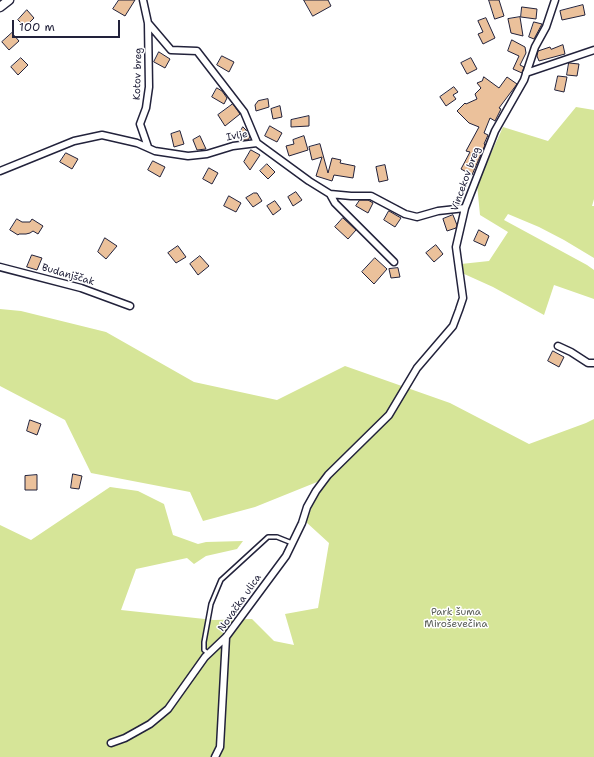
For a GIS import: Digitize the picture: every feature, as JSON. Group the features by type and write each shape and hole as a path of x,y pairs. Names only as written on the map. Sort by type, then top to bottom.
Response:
{"street":[{"path":"0,7 9,0"},
{"name":"Kotov breg","path":"143,0 148,22 149,87 146,108 140,124 148,147"},
{"name":"Vincekov breg","path":"328,475 389,415 417,368 453,326 460,310 463,298 456,247 465,208 495,131 524,80 535,47 546,27 555,0"},
{"path":"148,22 171,50 197,51 244,112 257,143"},
{"path":"526,73 594,50"},
{"name":"Ivlje","path":"0,171 74,141 102,135 137,143 155,150 188,156 207,154 233,146 257,143 309,182 330,194 372,196 405,214 417,217 438,211 465,208"},
{"path":"330,194 336,203 394,262"},
{"name":"Budanjščak","path":"0,267 81,288 130,306"},
{"path":"558,346 571,352 588,364 594,363"},
{"name":"Novačka ulica","path":"215,757 220,747 226,637 286,556 302,523 307,507 316,491 328,475"},
{"path":"111,743 125,738 150,724 168,710 205,657 226,637"}],"lane":[{"path":"209,654 204,650 204,642 211,604 221,580 268,537 277,537 292,543"}],"green space":[{"path":"576,107 594,110 594,199 592,206 594,206 594,258 539,227 508,214 504,220 594,270 594,299 554,285 544,315 493,287 462,273 461,264 489,261 508,232 480,215 477,184 503,127 548,141"},
{"name":"Park šuma Miroševečina","path":"0,309 21,311 106,332 194,382 277,400 345,366 450,403 529,444 594,419 594,757 0,757 0,525 31,540 110,487 138,491 164,504 173,535 198,544 206,542 243,541 237,549 206,556 194,564 187,558 136,569 121,610 214,620 252,619 274,641 294,645 285,614 318,608 329,543 306,522 322,480 255,507 203,521 190,492 91,473 65,420 0,386"}],"building":[{"path":"119,0 135,0 125,16 113,9"},
{"path":"304,0 328,0 331,6 313,16"},
{"path":"489,0 499,0 504,16 495,19"},
{"path":"583,5 585,15 562,20 560,11"},
{"path":"522,7 537,9 536,19 521,17"},
{"path":"27,10 34,18 25,27 18,20"},
{"path":"520,17 523,36 511,33 508,19"},
{"path":"486,18 495,38 483,44 478,34 483,32 478,21"},
{"path":"534,22 542,24 534,39 529,37"},
{"path":"12,33 19,41 9,50 2,42"},
{"path":"512,40 525,47 526,53 520,65 524,67 522,73 513,69 519,56 508,51"},
{"path":"563,45 565,54 539,61 537,56 538,51"},
{"path":"159,52 170,59 165,68 154,62"},
{"path":"222,56 234,62 229,72 217,65"},
{"path":"21,58 28,65 18,75 11,67"},
{"path":"471,58 477,69 467,74 461,63"},
{"path":"569,63 579,64 577,76 567,75"},
{"path":"558,76 567,77 564,92 555,90"},
{"path":"484,77 499,88 507,77 517,84 499,108 501,109 495,121 490,118 484,133 488,135 484,144 485,145 472,175 461,169 470,152 466,151 479,127 469,123 457,111 465,103 466,104 477,99 475,94 481,88 477,83 482,81"},
{"path":"454,87 458,92 453,95 456,99 446,106 440,97"},
{"path":"217,88 222,91 227,98 224,104 212,97"},
{"path":"268,99 269,107 256,111 255,105 258,101"},
{"path":"233,104 240,114 225,126 218,115"},
{"path":"280,106 282,117 273,119 271,109"},
{"path":"309,116 309,126 291,127 291,120"},
{"path":"270,126 282,133 277,142 265,136"},
{"path":"243,127 250,137 248,140 243,140 238,136"},
{"path":"180,131 184,144 174,147 171,134"},
{"path":"200,136 206,149 197,150 193,140"},
{"path":"304,136 308,150 289,156 286,146 294,144 293,140"},
{"path":"320,144 328,173 332,158 341,160 340,163 355,166 353,178 334,175 332,181 316,176 322,157 312,160 309,147"},
{"path":"251,150 260,155 250,170 244,162"},
{"path":"66,153 78,159 72,169 60,162"},
{"path":"153,161 165,167 160,177 148,170"},
{"path":"267,164 275,172 268,179 260,171"},
{"path":"385,165 388,180 379,182 376,167"},
{"path":"209,168 218,173 212,184 203,179"},
{"path":"296,192 302,200 293,206 288,197"},
{"path":"254,193 257,193 262,201 253,207 246,198"},
{"path":"229,196 241,203 236,212 224,206"},
{"path":"360,200 368,200 373,203 368,213 356,206"},
{"path":"275,201 281,209 273,215 267,206"},
{"path":"389,211 401,218 395,227 384,220"},
{"path":"453,215 457,225 456,228 447,231 443,219"},
{"path":"343,218 356,230 348,239 335,227"},
{"path":"17,219 22,222 30,222 32,219 43,226 38,234 33,231 18,235 10,230"},
{"path":"479,230 489,236 485,246 474,241"},
{"path":"105,238 117,246 106,259 98,252"},
{"path":"436,245 443,254 434,262 426,253"},
{"path":"178,246 186,257 176,263 168,253"},
{"path":"32,255 42,258 37,270 27,267"},
{"path":"200,256 209,266 198,275 190,264"},
{"path":"375,258 387,269 374,284 362,272"},
{"path":"398,268 400,277 391,278 389,269"},
{"path":"553,351 564,357 559,367 548,361"},
{"path":"30,420 41,424 37,435 27,431"},
{"path":"73,474 82,476 79,489 71,488"},
{"path":"37,475 37,490 25,490 25,476"}]}
